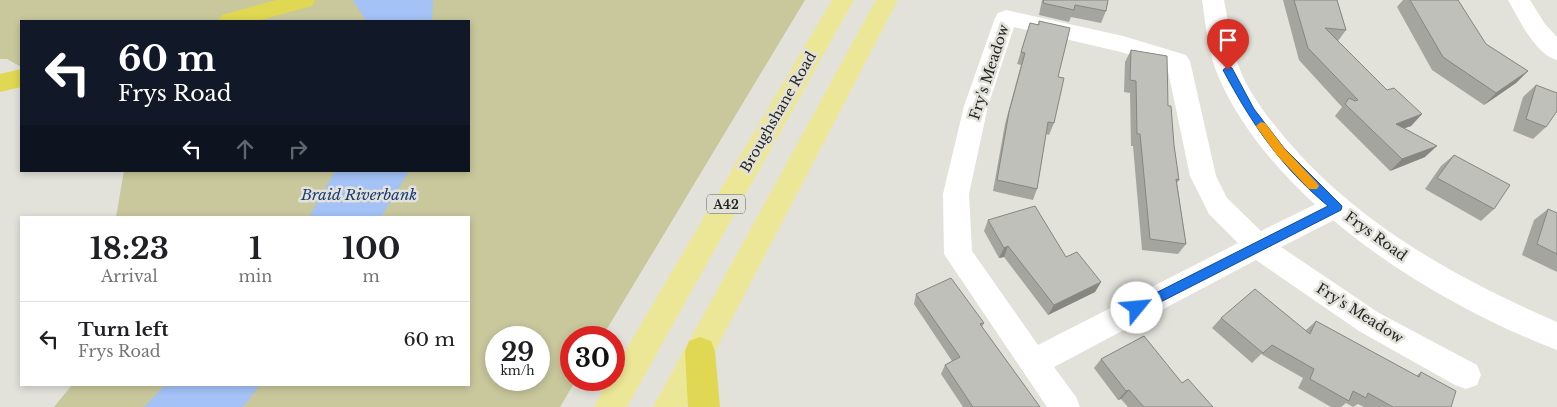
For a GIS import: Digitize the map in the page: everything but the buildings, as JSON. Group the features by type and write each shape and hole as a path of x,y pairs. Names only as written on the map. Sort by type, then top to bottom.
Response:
{"highway":[{"path":"234,20 304,0"},
{"path":"0,83 20,78"},
{"path":"700,351 704,407"}],"main road":[{"name":"Broughshane Road","path":"610,407 843,0"},
{"path":"669,407 887,0"}],"street":[{"name":"Frys Road","path":"1213,0 1228,70 1251,111 1280,151 1316,189 1370,234 1438,279 1557,336"},
{"path":"1519,0 1537,30 1557,52"},
{"name":"Fry's Meadow","path":"1065,407 958,254 956,194 976,106 1006,18 1123,44 1178,61 1203,176 1218,206 1258,246 1369,322 1466,375"},
{"path":"1033,363 1337,206"}],"shaded area":[{"path":"0,0 805,0 609,326 560,326 560,391 569,391 560,407 54,407 71,386 470,386 470,216 116,216 124,172 470,172 470,20 20,20 20,66 7,59 0,59"}],"water":[{"path":"353,0 433,0 432,20 365,20"},
{"name":"Braid Riverbank","path":"334,172 408,172 382,216 310,216"},
{"path":"164,386 259,386 243,407 144,407"}],"slow traffic":[{"path":"1261,126 1280,151 1313,186"}],"route":[{"path":"1137,308 1337,206 1316,189 1280,151 1251,111 1228,70"}]}
